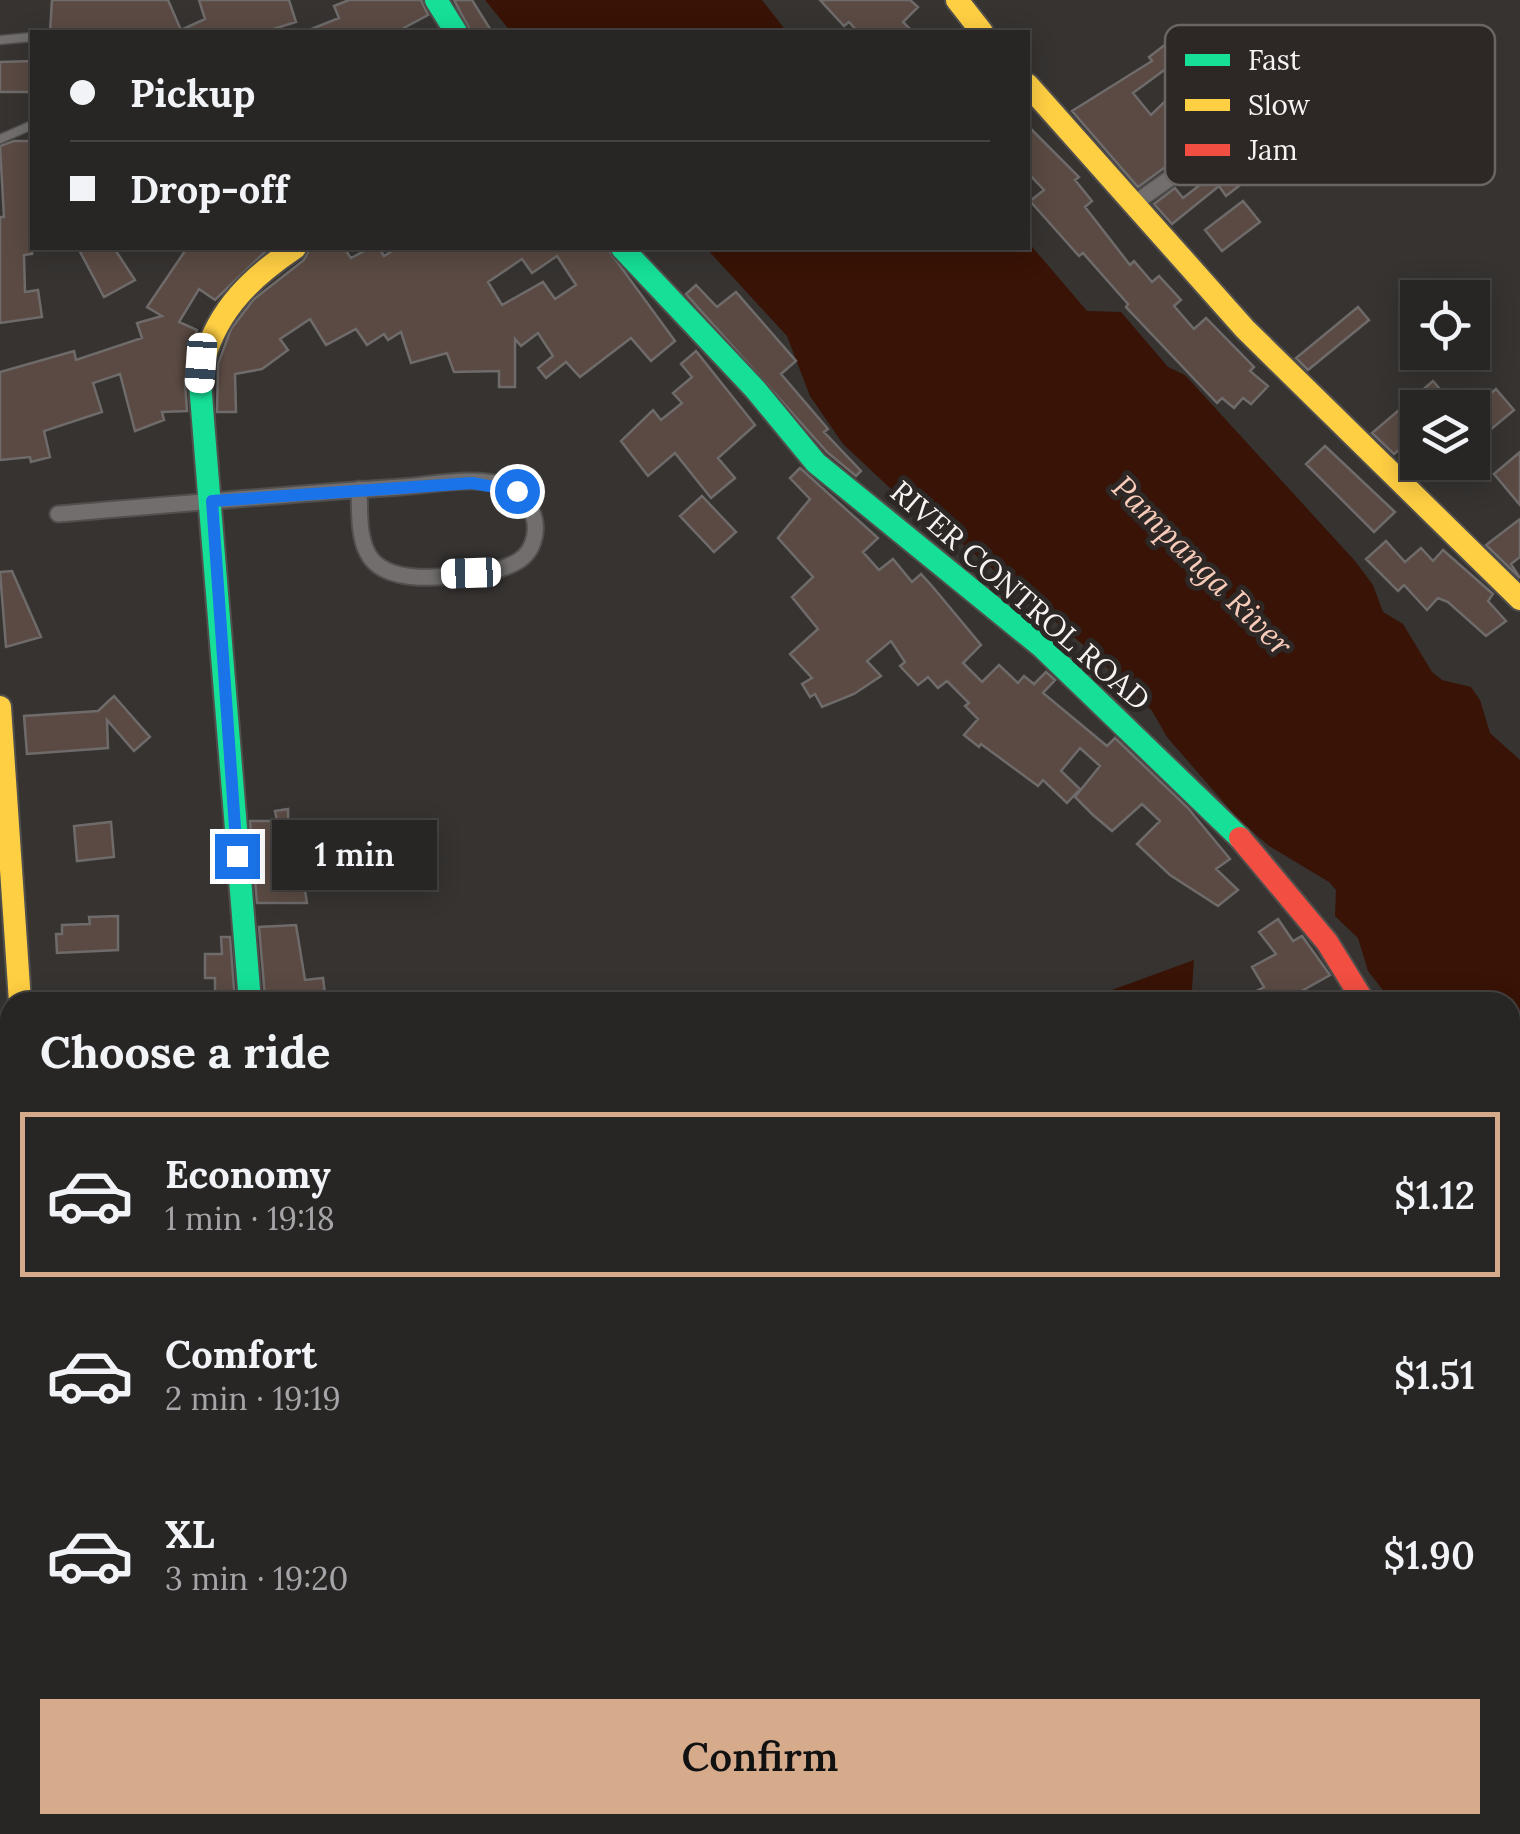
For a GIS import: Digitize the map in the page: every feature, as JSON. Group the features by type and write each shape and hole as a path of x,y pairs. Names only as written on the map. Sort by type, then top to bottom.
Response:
{"street":[{"path":"436,0 455,30"},
{"path":"957,0 980,30"},
{"path":"1030,87 1246,329 1520,599"},
{"path":"1132,205 1165,182"},
{"path":"249,992 212,501 200,405 204,348 231,301 293,250"},
{"name":"RIVER CONTROL ROAD","path":"624,250 756,389 816,462 1042,647 1240,838 1327,942 1358,992"},
{"path":"58,514 359,490 502,485 526,502 536,530 533,544 516,564 500,569 392,573 379,567 364,544 359,490"},
{"path":"0,707 8,937 18,992"}],"lane":[{"path":"0,40 30,36"},
{"path":"0,139 30,126"}],"water":[{"path":"485,0 762,0 785,30 509,30"},
{"name":"Pampanga River","path":"1030,244 1087,311 1121,312 1168,367 1185,375 1355,561 1373,585 1383,612 1403,624 1432,672 1442,680 1471,687 1480,700 1490,733 1520,760 1520,992 1384,992 1368,971 1358,938 1335,916 1336,890 1329,882 1269,846 1239,820 1167,737 1152,711 1088,649 941,526 905,502 843,444 810,396 787,336 708,250 1030,250"},
{"path":"1194,960 1192,992 1106,992"}],"building":[{"path":"52,0 168,0 181,30 50,30"},
{"path":"199,0 289,0 296,22 270,30 181,30 205,19"},
{"path":"349,0 421,0 428,15 405,30 309,30 339,18 334,6"},
{"path":"454,0 472,0 491,30 470,30"},
{"path":"820,0 910,0 918,7 903,22 911,30 856,30 849,22 844,26"},
{"path":"1165,45 1165,69 1133,93 1151,115 1165,101 1165,167 1138,187 1072,111 1152,61 1149,57"},
{"path":"30,61 30,92 0,92 0,62"},
{"path":"1030,128 1079,177 1075,180 1092,201 1085,207 1130,265 1134,261 1152,282 1159,276 1181,300 1174,306 1194,329 1206,318 1254,367 1250,371 1268,386 1251,404 1243,398 1234,408 1222,398 1217,403 1126,307 1128,304 1083,253 1079,256 1030,201 1044,190 1030,175"},
{"path":"30,141 32,254 24,255 25,292 38,290 42,317 0,323 0,217 4,217 0,146"},
{"path":"1200,185 1240,185 1226,196 1219,186 1172,224 1154,204 1175,188 1183,198"},
{"path":"1243,201 1260,222 1222,251 1205,230"},
{"path":"79,250 115,250 135,280 104,297"},
{"path":"186,250 267,250 215,300 199,289 179,322 197,330 185,381 187,411 162,412 164,420 135,431 120,374 93,383 102,412 44,431 50,457 31,462 30,457 0,460 0,372 74,351 76,360 142,338 137,323 162,316 147,307"},
{"path":"309,250 345,250 351,258 366,250 380,250 384,256 394,250 608,250 675,341 651,361 631,338 580,377 566,362 546,378 538,368 553,356 538,333 521,346 515,339 515,387 499,387 499,371 454,372 447,353 411,363 401,332 388,340 384,334 367,345 356,329 326,345 310,319 280,339 288,350 262,369 235,374 236,412 217,412 218,364 231,329 254,299 304,260","holes":["557,256 576,285 555,299 543,282 502,305 488,282 522,259 532,273"]},
{"path":"696,285 717,307 736,292 796,361 781,374 828,429 824,432 861,471 856,476 827,452 686,294"},
{"path":"1358,307 1369,320 1308,370 1296,358"},
{"path":"696,351 755,425 718,458 735,478 711,498 675,453 648,476 621,441 653,410 661,420 682,403 673,393 692,377 681,364"},
{"path":"1433,381 1441,390 1422,390"},
{"path":"1496,389 1514,410 1490,430 1490,394"},
{"path":"1400,409 1400,449 1394,454 1372,433"},
{"path":"1325,446 1395,512 1374,532 1306,464"},
{"path":"1520,452 1520,505 1494,474"},
{"path":"800,468 878,538 863,552 879,570 893,559 912,582 921,574 932,586 981,645 963,663 982,682 999,665 1018,683 1024,676 1034,684 1046,672 1055,680 1043,693 1107,746 1115,738 1188,808 1230,859 1216,869 1238,890 1218,906 1170,875 1137,844 1160,821 1142,804 1112,831 1093,815 1075,797 1100,766 1080,748 1061,771 1080,789 1067,803 1043,780 1038,786 981,744 979,747 964,735 978,719 965,706 969,703 947,681 938,688 928,677 918,685 900,666 905,662 891,641 867,661 881,676 854,694 822,707 815,694 810,697 802,684 812,678 790,654 818,629 792,597 813,577 778,538 810,499 790,478"},
{"path":"702,496 736,532 714,552 680,516"},
{"path":"1520,519 1520,557 1511,564 1520,578 1486,545"},
{"path":"1386,541 1405,562 1421,548 1433,561 1443,550 1493,594 1488,601 1506,621 1486,636 1448,602 1438,598 1427,610 1404,585 1398,591 1366,559"},
{"path":"12,571 41,637 6,647 0,572"},
{"path":"114,696 150,737 134,751 107,720 108,748 27,754 24,716 98,711"},
{"path":"288,809 289,859 300,858 307,903 257,903 250,821 277,821 275,811"},
{"path":"111,822 114,857 77,861 74,826"},
{"path":"118,916 118,950 57,953 56,934 62,934 62,925 90,924 89,917"},
{"path":"1278,919 1293,941 1302,936 1330,975 1300,992 1255,992 1264,987 1252,967 1276,954 1259,932"},
{"path":"296,925 305,980 323,978 325,992 265,992 259,927"},
{"path":"221,937 230,937 234,992 215,992 215,978 205,978 205,954 222,954"}],"traffic: fast":[{"path":"436,0 455,30"},
{"path":"624,250 755,389 816,463 1042,647 1240,838"},
{"path":"204,359 200,383 249,992"}],"traffic: slow":[{"path":"957,0 980,30"},
{"path":"1030,87 1245,329 1520,599"},
{"path":"204,359 218,324 239,295 292,250"},
{"path":"0,707 19,992"}],"traffic: jam":[{"path":"1240,838 1327,942 1358,992"}],"route":[{"path":"237,856 212,501 472,483 502,485 517,491"}]}
